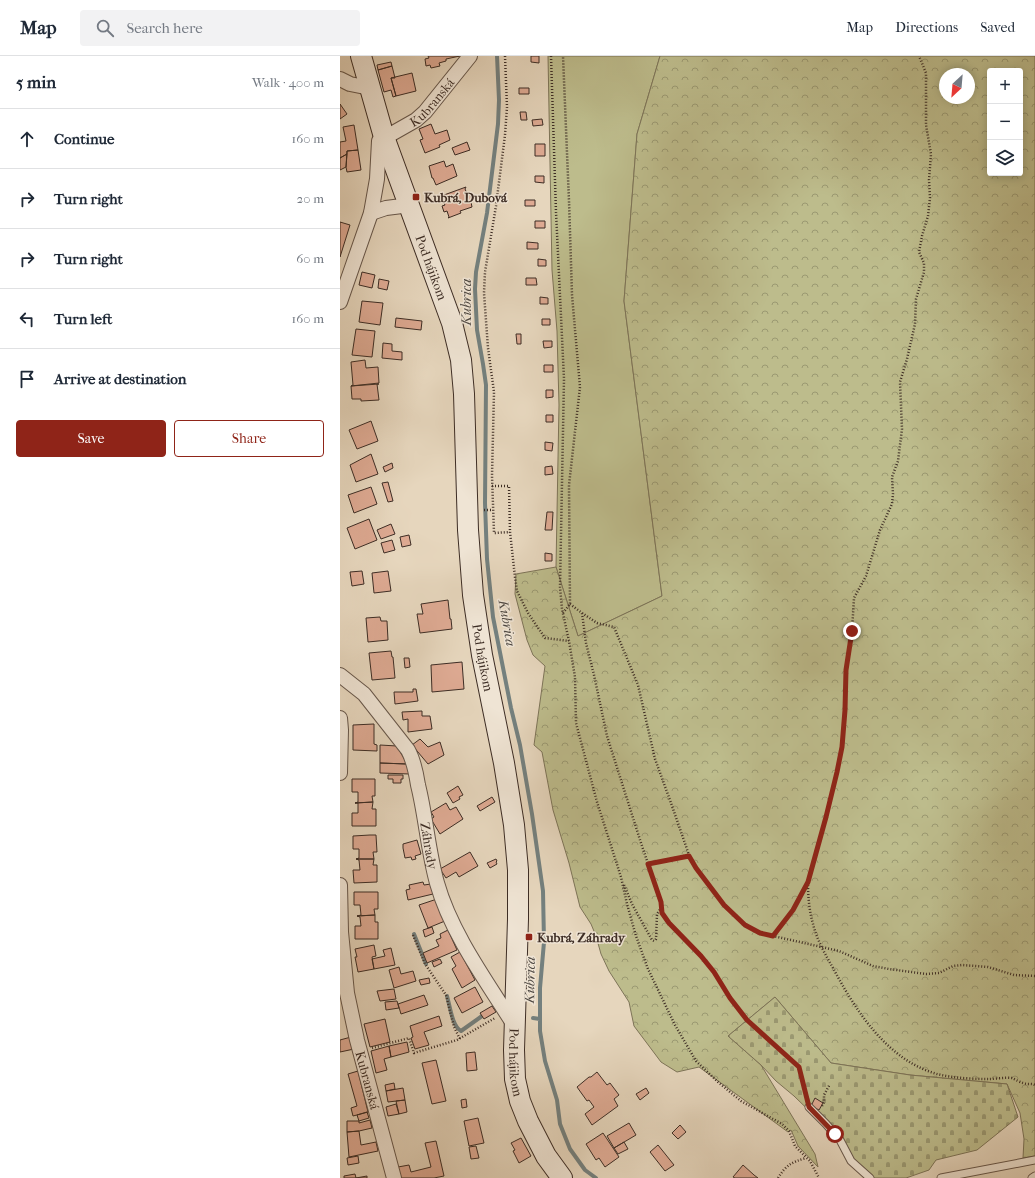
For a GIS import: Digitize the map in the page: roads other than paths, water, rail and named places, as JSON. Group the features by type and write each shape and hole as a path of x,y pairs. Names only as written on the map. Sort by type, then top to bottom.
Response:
{"street":[{"path":"341,297 371,213 377,179 379,141 384,137 361,56"},
{"name":"Kubranská","path":"384,137 416,120 425,112 470,56"},
{"path":"340,79 350,84 370,88"},
{"name":"Pod hájikom","path":"384,137 452,323 461,360 464,394 468,530 472,595 482,655 508,786 514,825 518,870 518,919 514,1025 515,1079 520,1101 528,1121 546,1156 562,1178"},
{"path":"371,213 386,208 410,205"},
{"name":"Záhrady","path":"340,675 364,694 413,758 424,808 430,853 437,884 449,917 470,955 514,1025"},
{"path":"340,718 340,773"},
{"name":"Kubranská","path":"340,885 341,932 346,993 394,1178"}],"lane":[{"path":"809,1107 840,1140 851,1161 870,1178"},
{"path":"941,1178 1035,1160"}],"waterway":[{"name":"Kubrica","path":"497,56 499,100 498,124 487,213 476,272 475,289 477,330 486,385 485,503 487,559 493,617 520,745 543,891 544,942 540,988 540,1031 545,1061 557,1100 560,1124 570,1149 585,1170 596,1178"},
{"path":"414,934 426,964"},
{"path":"447,996 453,1020 455,1025 461,1031 482,1016"},
{"name":"Kubrica","path":"533,1018 540,1019"}],"place":[{"name":"Kubrá, Dubová","path":"416,197"},
{"name":"Kubrá, Záhrady","path":"529,937"}]}
